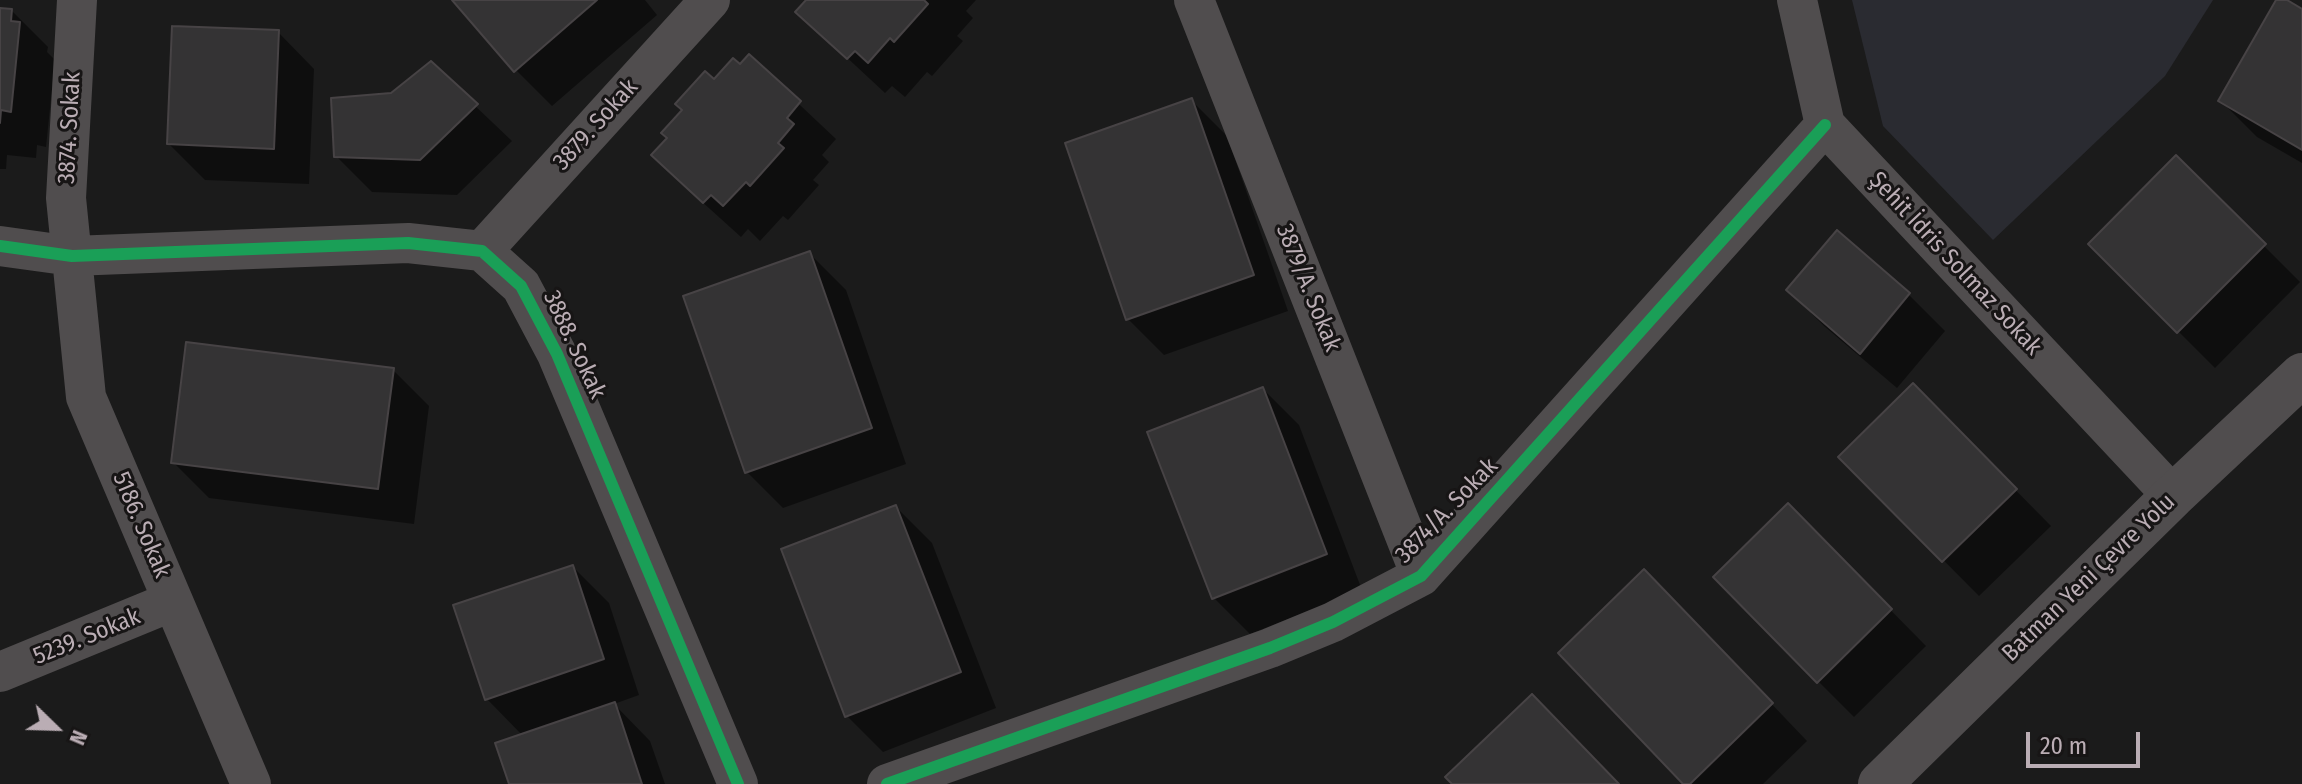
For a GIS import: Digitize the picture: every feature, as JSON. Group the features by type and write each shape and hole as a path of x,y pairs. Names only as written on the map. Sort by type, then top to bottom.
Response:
{"street":[{"name":"3874. Sokak","path":"72,256 66,198 77,0"},
{"name":"3879. Sokak","path":"482,251 710,0"},
{"name":"3879/A. Sokak","path":"1194,0 1421,576"},
{"path":"1797,0 1825,125"},
{"name":"3874/A. Sokak","path":"887,784 1270,648 1333,622 1421,576 1825,125"},
{"name":"Şehit İdris Solmaz Sokak","path":"1825,125 2173,496"},
{"path":"0,246 72,256 408,243 482,251"},
{"name":"3888. Sokak","path":"482,251 521,286 557,354 738,784"},
{"name":"5186. Sokak","path":"72,256 86,397 251,784"},
{"name":"Batman Yeni Çevre Yolu","path":"1880,784 2173,496 2302,375"},
{"name":"5239. Sokak","path":"0,672 173,601"}],"shaded area":[{"path":"1852,0 2213,0 2165,76 1993,240 1883,126"}],"building":[{"path":"452,0 597,0 514,72"},
{"path":"806,0 924,0 928,4 894,42 890,38 868,63 855,51 847,59 795,12"},
{"path":"2276,0 2287,0 2302,9 2302,150 2218,101"},
{"path":"0,8 12,9 11,21 20,22 11,112 1,110 0,123"},
{"path":"172,26 279,30 274,149 167,144"},
{"path":"749,54 801,101 787,118 794,124 778,143 784,148 750,186 746,182 723,206 711,195 703,203 651,155 667,138 661,133 682,110 675,104 705,71 714,79 733,58 740,64"},
{"path":"431,61 478,104 420,160 334,157 331,98 391,93"},
{"path":"1192,98 1254,275 1126,320 1065,143"},
{"path":"2176,155 2266,244 2177,333 2088,244"},
{"path":"1837,230 1910,293 1860,354 1786,290"},
{"path":"810,251 872,428 745,473 683,296"},
{"path":"186,342 394,368 378,489 171,463"},
{"path":"1913,383 2017,489 1942,562 1838,457"},
{"path":"1263,387 1327,554 1212,599 1147,432"},
{"path":"1788,503 1892,609 1817,683 1713,577"},
{"path":"896,505 961,672 845,717 781,549"},
{"path":"573,565 604,659 485,700 453,605"},
{"path":"1644,569 1773,703 1690,784 1683,784 1558,653"},
{"path":"1532,694 1619,784 1452,784 1445,777"},
{"path":"615,702 642,784 509,784 495,743"}],"cycle path":[{"path":"887,784 1270,648 1333,622 1421,576 1825,125"},
{"path":"0,246 72,256 408,243 482,251 521,286 557,354 738,784"}]}
